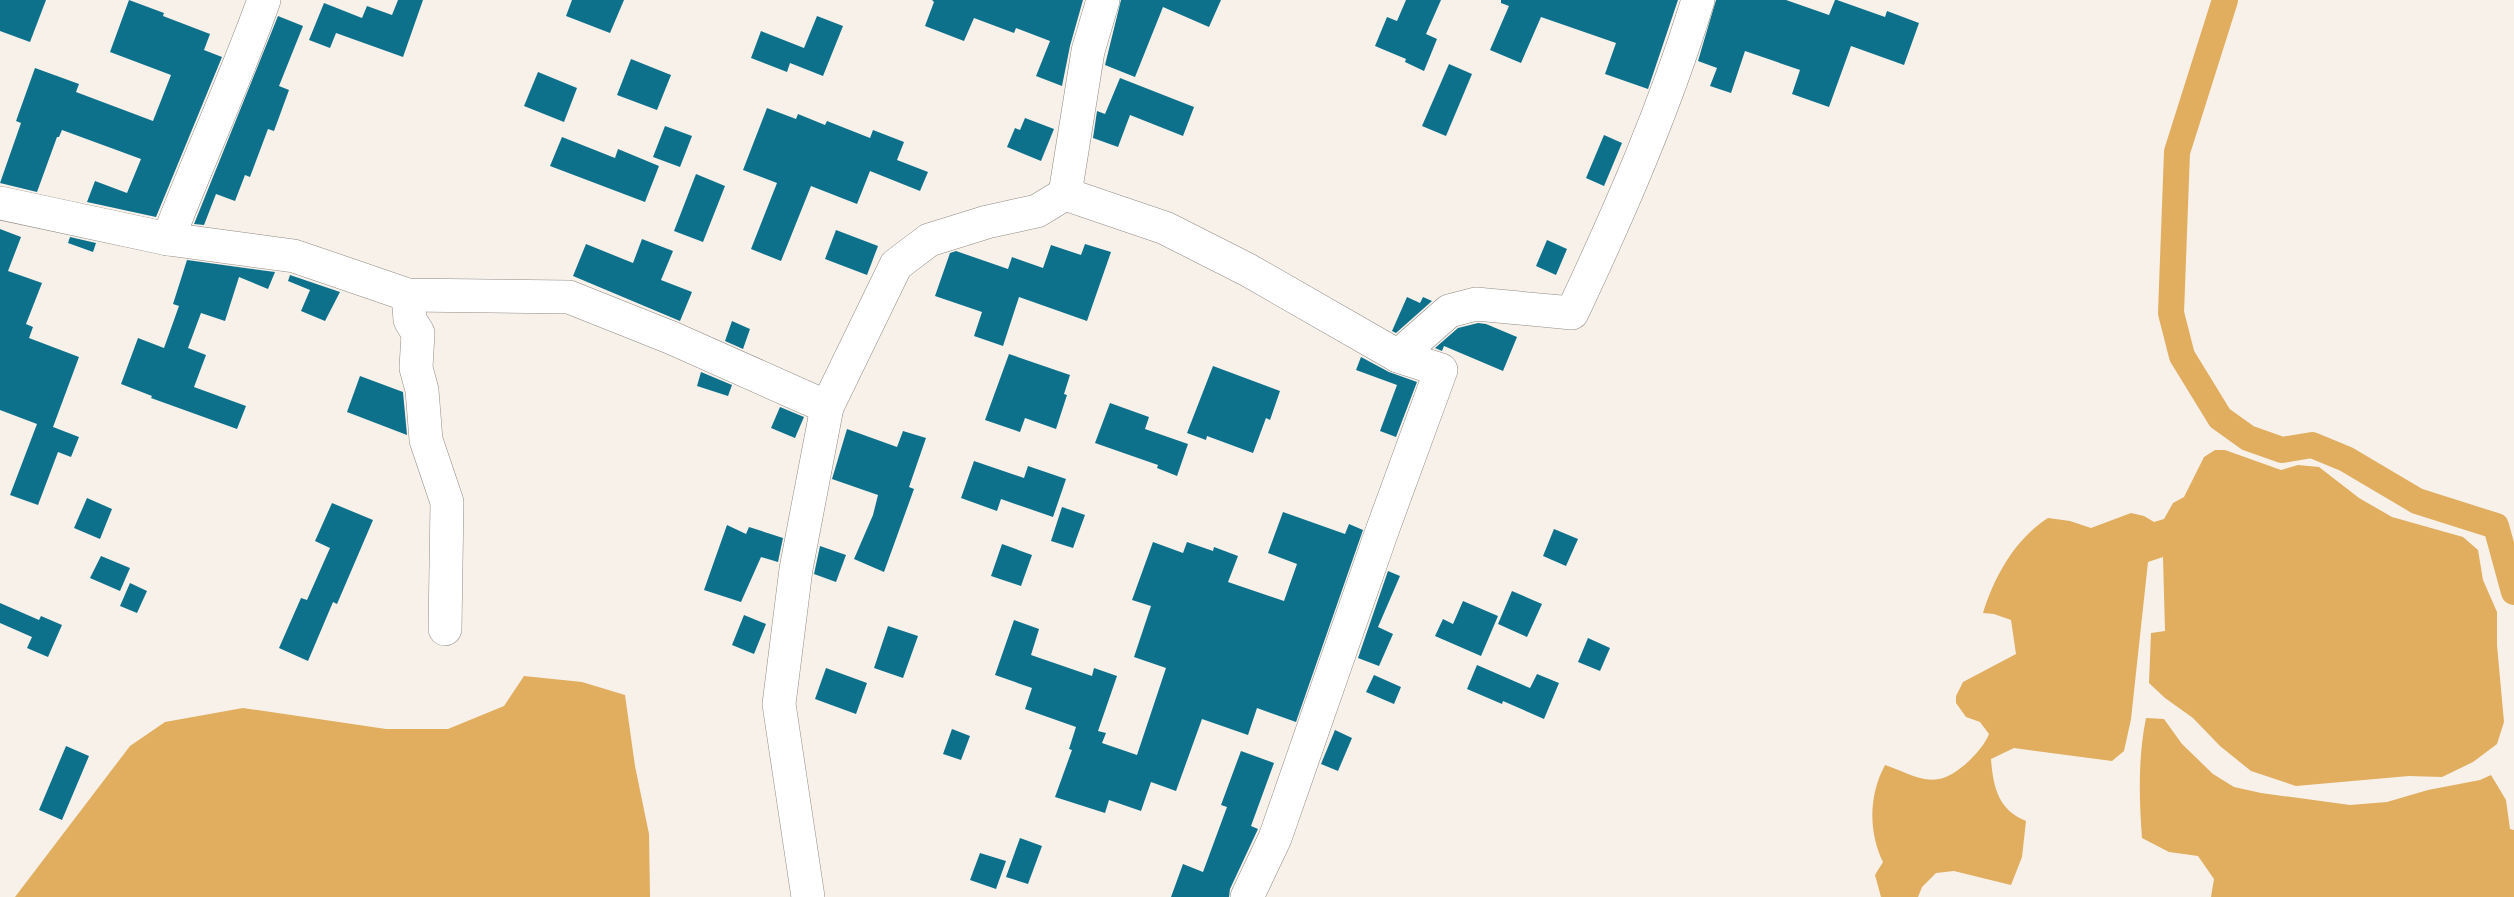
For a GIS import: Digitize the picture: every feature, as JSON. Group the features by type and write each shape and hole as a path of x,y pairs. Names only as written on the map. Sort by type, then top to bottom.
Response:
{"street":[{"path":"168,239 238,72 264,0"},
{"path":"808,897 779,704 796,569 827,407 896,265 929,240 987,222 1037,211 1065,194 1088,51 1103,0"},
{"path":"1398,356 1449,311 1476,304 1572,313 1614,224 1680,58 1698,0"},
{"path":"1065,194 1165,228 1248,270 1398,356 1441,370 1275,838 1247,897"},
{"path":"0,203 168,239 294,256 408,295 568,297 672,338 827,407"},
{"path":"408,295 411,320 418,333 416,368 422,390 426,440 447,502 445,629"}],"shaded area":[{"path":"2215,450 2225,450 2281,470 2298,465 2319,467 2359,498 2392,517 2463,537 2478,550 2483,580 2497,612 2497,645 2504,722 2497,744 2473,762 2442,777 2409,776 2296,786 2251,771 2220,746 2193,718 2149,683 2151,633 2165,631 2163,557 2148,562 2131,719 2124,751 2112,761 2014,748 1991,759 1993,779 2003,804 2026,821 2022,857 2011,885 1954,871 1936,873 1922,887 1918,897 1881,897 1875,875 1883,862 1875,838 1872,813 1876,788 1885,765 1925,779 1946,777 1969,761 1989,734 1980,722 1966,717 1956,703 1956,696 1963,682 2016,654 2011,620 1983,613 1993,586 2007,560 2025,537 2048,518 2070,521 2091,528 2131,513 2144,516 2154,522 2164,519 2173,503 2184,497 2204,457"},
{"path":"524,676 582,682 625,695 635,766 649,834 650,897 15,897 130,746 165,722 243,708 386,729 448,729 504,706"},
{"path":"2146,718 2164,719 2182,744 2213,774 2234,787 2261,793 2350,805 2387,802 2428,790 2480,780 2491,775 2506,800 2510,829 2514,830 2514,897 2211,897 2214,879 2198,856 2169,852 2142,838 2140,778"}],"building":[{"path":"0,0 46,0 30,42 0,31"},
{"path":"129,0 210,34 204,50 222,57 156,217 87,202 95,181 127,193 141,159 62,130 57,137 37,192 0,183 21,123 16,121 35,68 79,84 76,92 153,121 171,75 110,52"},
{"path":"398,0 423,0 403,57 336,33 330,48 309,40 324,3 362,18 367,6 392,15"},
{"path":"572,0 624,0 610,33 566,16"},
{"path":"932,0 1083,0 1062,86 1036,76 1050,41 1016,28 1014,33 974,18 964,41 925,26 934,2"},
{"path":"1121,0 1221,0 1209,27 1163,7 1135,77 1105,65"},
{"path":"1406,0 1441,0 1426,34 1437,39 1424,71 1405,62 1406,59 1375,46 1387,17 1397,21"},
{"path":"1501,0 1678,0 1648,89 1605,74 1616,43 1541,17 1521,63 1490,50 1509,6 1501,3"},
{"path":"1716,0 1786,0 1829,15 1837,0 1885,17 1887,11 1919,23 1904,65 1851,46 1829,107 1792,94 1800,70 1745,51 1731,93 1710,86 1717,68 1698,61"},
{"path":"278,16 303,26 279,86 289,90 274,131 268,129 250,177 245,175 235,201 216,194 204,225 194,224"},
{"path":"817,16 843,26 823,76 790,63 787,72 751,58 761,31 804,48"},
{"path":"631,59 671,75 657,110 617,95"},
{"path":"1449,64 1472,74 1446,136 1422,126"},
{"path":"538,72 577,88 564,122 524,106"},
{"path":"1120,78 1194,107 1183,136 1130,115 1118,147 1093,138 1097,111 1105,114"},
{"path":"767,108 796,119 798,114 825,125 827,121 870,138 873,130 904,142 897,160 928,172 920,191 870,171 857,204 811,186 781,261 751,249 777,183 743,170"},
{"path":"1025,118 1054,129 1041,161 1007,147 1015,128 1020,130"},
{"path":"665,126 692,136 680,167 653,157"},
{"path":"1604,135 1622,143 1604,186 1586,178"},
{"path":"562,137 615,158 618,149 659,166 645,202 550,166"},
{"path":"696,174 725,186 703,242 674,231"},
{"path":"0,229 21,237 8,271 42,283 26,324 33,327 29,338 79,357 53,427 79,437 71,457 58,452 38,505 10,495 37,424 0,410"},
{"path":"836,230 878,246 867,275 825,259"},
{"path":"70,237 96,243 93,252 68,243"},
{"path":"642,239 673,251 661,280 692,292 680,321 573,276 586,244 633,263"},
{"path":"1547,240 1567,249 1556,275 1536,266"},
{"path":"1085,244 1111,252 1087,321 1019,297 1003,346 974,336 982,312 935,296 950,253 956,251 1008,269 1012,257 1043,268 1051,245 1081,255"},
{"path":"187,260 275,272 268,289 239,277 225,321 201,313 188,348 206,355 194,387 246,406 237,429 151,398 152,396 121,384 138,338 164,348 179,306 173,304"},
{"path":"290,275 340,292 325,321 301,311 310,290 288,281"},
{"path":"1407,297 1420,303 1423,297 1432,301 1396,333 1392,331"},
{"path":"732,321 750,329 743,349 725,341"},
{"path":"1478,323 1517,337 1503,371 1444,346 1442,351 1435,348 1458,328"},
{"path":"1009,354 1070,375 1064,394 1067,395 1056,429 1025,418 1020,432 985,420"},
{"path":"1361,357 1389,372 1417,382 1396,437 1380,431 1397,385 1356,370"},
{"path":"1213,366 1280,391 1270,420 1266,418 1253,453 1207,436 1206,440 1187,433"},
{"path":"701,372 732,385 728,396 697,386"},
{"path":"360,376 403,392 407,435 347,412"},
{"path":"1110,403 1149,417 1145,429 1188,444 1177,476 1157,468 1158,465 1095,443"},
{"path":"780,407 804,417 795,438 771,428"},
{"path":"847,429 897,447 903,431 926,438 909,487 914,489 884,572 854,559 873,515 878,495 832,479"},
{"path":"974,461 1024,478 1028,466 1066,479 1053,517 1001,499 997,511 961,498"},
{"path":"87,498 112,509 100,539 74,528"},
{"path":"332,503 373,520 337,604 333,602 308,661 279,648 301,598 307,600 330,548 315,541"},
{"path":"1062,507 1085,515 1073,548 1051,541"},
{"path":"1283,512 1345,534 1349,524 1363,530 1296,722 1257,708 1248,735 1202,719 1176,791 1151,782 1141,811 1109,800 1105,813 1055,797 1072,750 1069,749 1076,727 1025,709 1032,688 995,675 1014,620 1039,629 1031,655 1092,676 1094,668 1117,676 1098,731 1106,733 1102,743 1137,755 1166,668 1134,657 1151,606 1132,600 1153,542 1183,553 1187,542 1213,551 1214,547 1238,556 1228,582 1284,601 1297,564 1268,553"},
{"path":"727,525 746,534 749,527 783,538 778,562 761,557 741,602 704,590"},
{"path":"1554,529 1578,539 1566,566 1543,556"},
{"path":"1002,544 1032,555 1021,586 991,576"},
{"path":"820,546 846,555 836,582 814,574"},
{"path":"101,556 130,568 120,591 90,578"},
{"path":"1388,571 1400,576 1378,627 1393,634 1379,666 1358,658"},
{"path":"130,583 147,591 137,613 120,606"},
{"path":"1512,591 1542,604 1527,637 1498,624"},
{"path":"1463,601 1498,616 1481,656 1435,636 1443,619 1453,624"},
{"path":"0,603 39,620 41,616 62,625 48,657 27,648 32,637 0,623"},
{"path":"744,615 766,624 754,654 732,645"},
{"path":"888,626 918,636 903,678 874,668"},
{"path":"1588,638 1610,648 1600,671 1578,662"},
{"path":"1477,665 1530,688 1537,674 1559,683 1544,719 1503,701 1502,704 1467,689"},
{"path":"826,668 867,683 856,714 815,699"},
{"path":"1374,675 1401,687 1394,704 1366,692"},
{"path":"952,729 970,736 961,760 943,754"},
{"path":"1335,730 1352,738 1338,771 1321,764"},
{"path":"66,746 89,756 62,820 39,810"},
{"path":"1241,751 1274,763 1251,826 1258,829 1230,889 1229,897 1171,897 1183,864 1203,872 1227,807 1221,805"},
{"path":"1020,838 1042,846 1028,884 1006,877"},
{"path":"980,853 1006,861 996,889 970,880"}],"waterway":[{"path":"2225,0 2177,152 2171,313 2182,356 2220,418 2248,438 2282,450 2312,445 2346,459 2417,501 2496,526 2514,592"}]}
